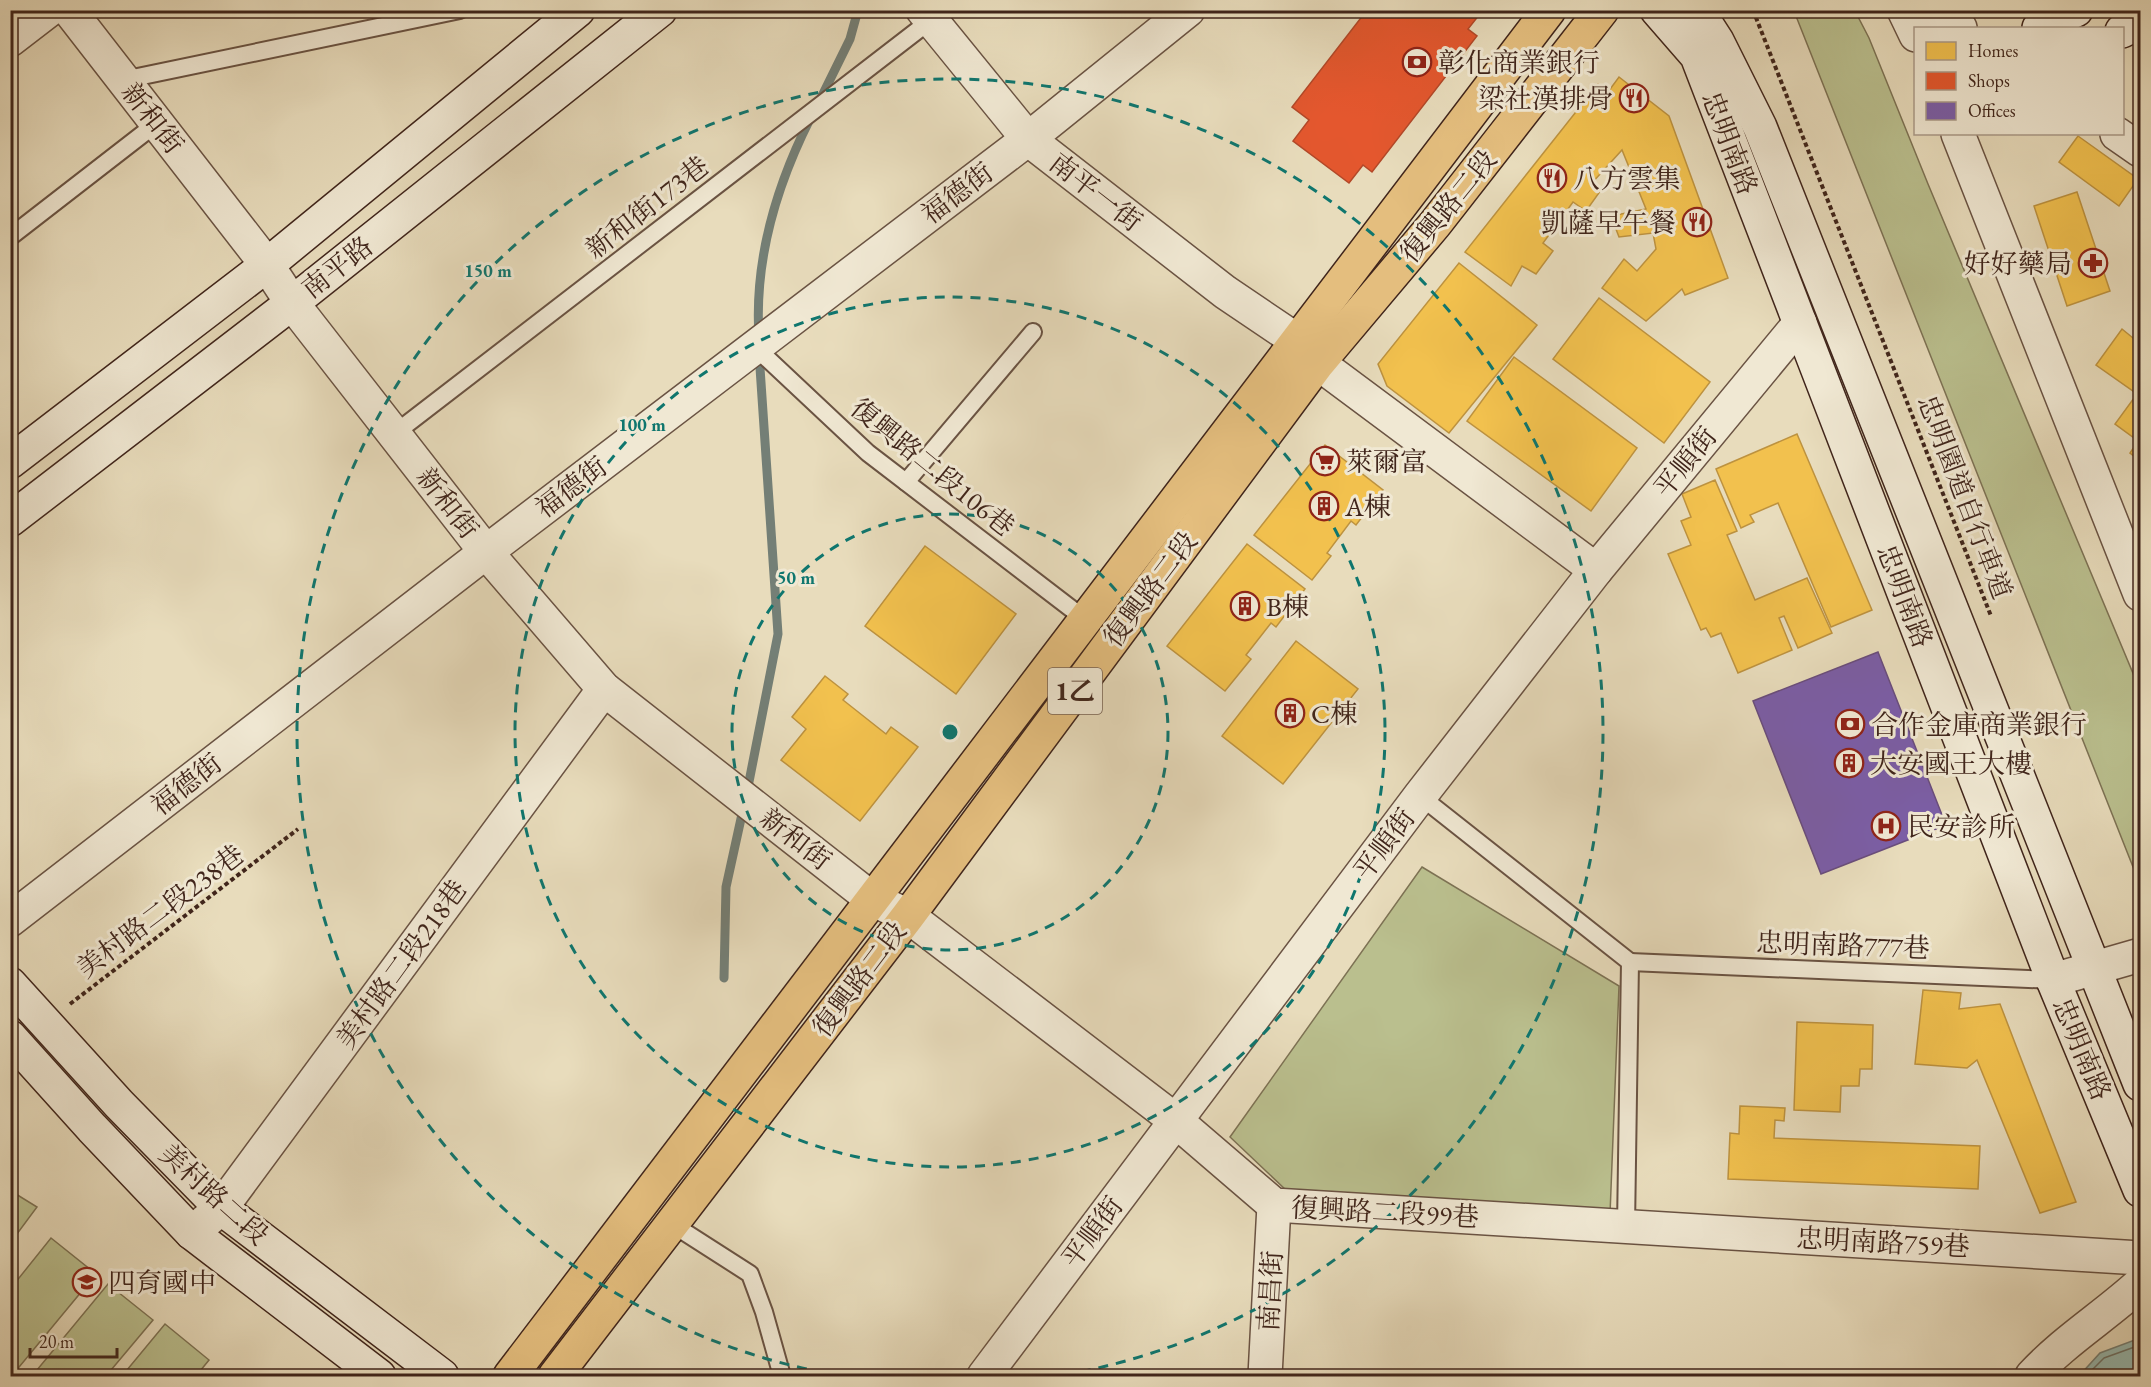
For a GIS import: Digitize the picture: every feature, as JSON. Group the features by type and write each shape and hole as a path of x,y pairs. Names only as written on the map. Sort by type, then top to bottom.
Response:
{"main road":[{"name":"復興路二段","path":"555,1377 908,916 1549,10"},
{"name":"復興路二段","path":"510,1377 1086,620 1308,353 1435,224 1602,10"}],"street":[{"path":"10,40 49,10"},
{"name":"新和街","path":"69,10 267,265 292,303 486,552 604,689 872,899 908,916"},
{"name":"南平路","path":"10,462 267,265 578,10"},
{"name":"南平路","path":"10,520 292,303 660,10"},
{"name":"福德街","path":"10,920 486,552 1028,139 1188,10"},
{"name":"忠明南路","path":"1657,10 1697,56 2053,980 2140,1190"},
{"name":"忠明南路","path":"1697,10 1717,41 1760,127 2140,1084"},
{"path":"1904,10 1914,31"},
{"path":"1935,10 1959,27"},
{"path":"2041,27 2076,10"},
{"name":"南平一街","path":"927,15 1028,139 1225,292 1596,570"},
{"path":"2124,30 2140,22"},
{"path":"1958,135 2140,594"},
{"path":"2118,135 2140,150"},
{"name":"平順街","path":"984,1377 1420,796 1596,570 1800,322"},
{"name":"美村路二段218巷","path":"192,1233 220,1208 604,689"},
{"name":"復興路二段99巷","path":"908,916 1175,1120 1274,1205 1626,1227"},
{"path":"2053,980 2140,955"},
{"name":"美村路二段","path":"10,984 119,1104 220,1208 442,1377"},
{"name":"美村路二段","path":"10,1037 92,1128 192,1233 379,1377"},
{"name":"南昌街","path":"1265,1377 1274,1205"},
{"name":"忠明南路759巷","path":"1626,1227 2140,1257"},
{"path":"2032,1377 2048,1359 2140,1284"}],"lane":[{"path":"123,80 460,10"},
{"name":"新和街173巷","path":"394,434 927,15"},
{"path":"10,237 157,123"},
{"path":"906,482 1032,332"},
{"name":"復興路二段106巷","path":"755,347 868,453 1086,620"},
{"path":"1420,796 1630,962 1626,1227"},
{"name":"忠明南路777巷","path":"1630,962 2053,980"},
{"path":"672,1224 750,1274 765,1312 782,1377"}],"path":[{"name":"忠明園道自行車道","path":"1753,10 1994,625"},
{"name":"美村路二段238巷","path":"45,1023 298,829"}],"green space":[{"path":"1794,11 1855,11 1869,38 2140,690 2140,879 2137,877"},
{"path":"1422,867 1619,986 1610,1214 1287,1191 1230,1137"},
{"path":"11,1191 37,1207 11,1242"},
{"path":"51,1238 96,1274 15,1372 11,1369 11,1288"},
{"path":"108,1284 153,1320 106,1376 32,1376"},
{"path":"165,1324 209,1360 196,1376 122,1376"}],"water":[{"path":"2140,1338 2140,1376 2079,1376 2100,1353"}],"building: Homes":[{"path":"1619,77 1669,116 1728,278 1685,295 1682,289 1646,321 1602,288 1624,259 1637,271 1656,249 1653,233 1619,237 1611,216 1646,209 1622,150 1591,184 1601,190 1586,211 1573,202 1543,243 1553,251 1536,274 1522,266 1511,286 1465,252 1598,84 1608,92"},
{"path":"2078,136 2138,179 2119,206 2059,162"},
{"path":"2077,192 2110,291 2067,306 2034,206"},
{"path":"1459,263 1537,325 1449,433 1387,386 1378,364"},
{"path":"1599,298 1710,382 1664,443 1553,359"},
{"path":"2140,327 2140,461 2130,453 2138,441 2115,424 2137,394 2096,365 2122,329 2133,338"},
{"path":"1514,357 1637,448 1591,511 1467,421"},
{"path":"1797,434 1872,610 1831,627 1778,503 1750,515 1754,522 1741,528 1716,469"},
{"name":"A棟","path":"1325,445 1383,490 1356,525 1351,521 1327,553 1331,556 1312,580 1254,535"},
{"path":"1715,480 1737,531 1727,535 1755,600 1807,578 1832,633 1798,648 1784,616 1779,618 1792,650 1738,673 1721,633 1711,637 1706,628 1701,630 1668,554 1691,545 1681,521 1691,517 1682,494"},
{"name":"B棟","path":"1247,544 1305,589 1276,627 1271,623 1246,655 1251,659 1225,691 1167,646"},
{"path":"925,546 1016,614 956,694 865,626"},
{"name":"C棟","path":"1296,641 1358,689 1283,784 1222,736"},
{"path":"825,676 848,694 843,700 886,734 891,727 918,747 860,821 781,760 806,729 792,717"},
{"path":"1923,990 1961,993 1959,1009 2000,1004 2076,1202 2040,1213 1977,1060 1967,1068 1915,1064"},
{"path":"1797,1022 1873,1025 1872,1069 1860,1069 1859,1086 1841,1086 1840,1112 1794,1110"},
{"path":"1740,1106 1785,1108 1784,1121 1775,1120 1774,1138 1980,1146 1978,1189 1728,1179 1730,1133 1739,1134"}],"building: Shops":[{"path":"1367,10 1483,10 1468,29 1477,36 1372,172 1363,165 1349,183 1293,141 1309,120 1292,107"}],"building: Offices":[{"name":"大安國王大樓","path":"1878,652 1946,825 1821,874 1753,701"}],"waterway":[{"path":"819,102 850,39 858,10"},
{"path":"759,337 760,280 770,223 788,169 811,117"},
{"path":"747,792 778,634 759,353"},
{"path":"724,978 726,887 744,805"}],"place":[{"name":"彰化商業銀行","path":"1417,62"},
{"name":"梁社漢排骨","path":"1634,98"},
{"name":"八方雲集","path":"1552,178"},
{"name":"凱薩早午餐","path":"1697,222"},
{"name":"好好藥局","path":"2093,263"},
{"name":"萊爾富","path":"1325,461"},
{"name":"A棟","path":"1324,506"},
{"name":"B棟","path":"1245,606"},
{"name":"C棟","path":"1290,713"},
{"name":"合作金庫商業銀行","path":"1850,724"},
{"name":"大安國王大樓","path":"1849,763"},
{"name":"民安診所","path":"1886,826"},
{"name":"四育國中","path":"87,1282"}]}
